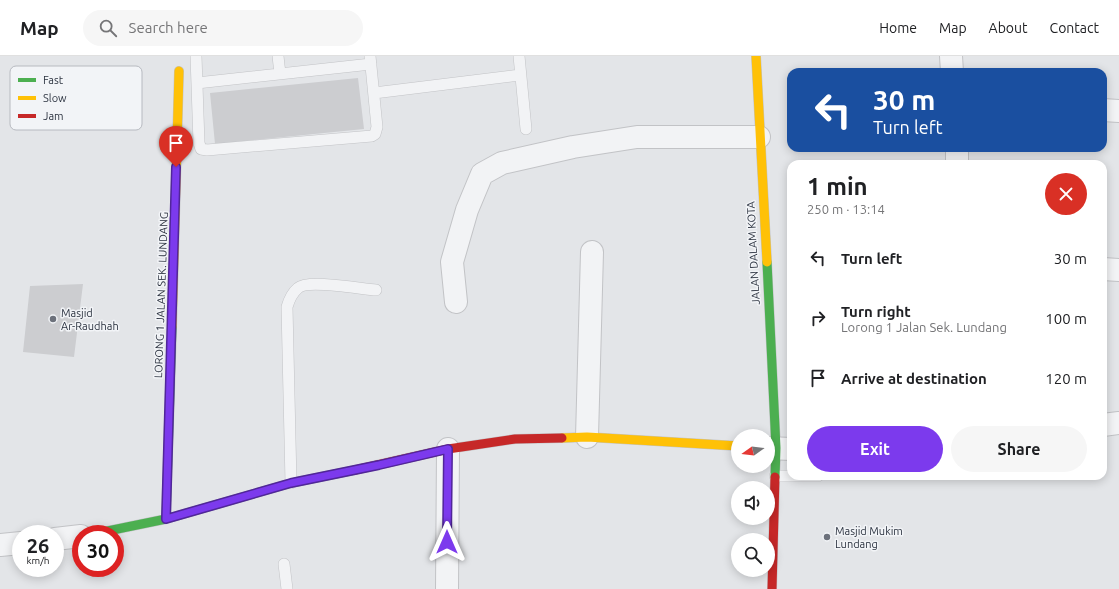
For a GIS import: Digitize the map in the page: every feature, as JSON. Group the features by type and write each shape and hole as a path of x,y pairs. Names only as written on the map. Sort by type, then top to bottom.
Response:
{"street":[{"name":"JALAN DALAM KOTA","path":"756,56 759,137 778,448 775,476 772,589"},
{"path":"951,56 952,68"},
{"name":"LORONG 1 JALAN SEK. LUNDANG","path":"166,519 179,72"},
{"path":"1107,110 1119,111"},
{"path":"456,302 452,262 468,210 482,174 502,163 573,147 637,136 759,137"},
{"path":"587,437 592,252"},
{"path":"1107,269 1119,270"},
{"path":"1107,424 1119,423"},
{"path":"124,528 166,519 291,483 448,449 515,439 587,437 731,446"},
{"path":"447,589 448,449"},
{"path":"0,545 12,544"}],"lane":[{"path":"196,56 199,143 201,149 207,150 372,136 375,134 377,127 371,60 280,74 197,83"},
{"path":"278,56 280,74"},
{"path":"518,56 526,128"},
{"path":"374,93 520,75"},
{"path":"291,483 288,307 290,297 298,287 316,284 376,290"},
{"path":"775,476 787,476"},
{"path":"284,564 287,589"}],"building":[{"path":"358,78 364,129 215,144 210,93"},
{"name":"Masjid Ar-Raudhah","path":"83,284 74,357 23,352 30,286"}],"traffic: fast":[{"path":"767,262 776,448 775,477"},
{"path":"166,519 172,327"},
{"path":"124,528 166,519 291,483 355,470"}],"traffic: slow":[{"path":"756,56 767,262"},
{"path":"172,327 179,71"},
{"path":"562,438 587,437 731,446"}],"traffic: jam":[{"path":"355,470 448,449 515,439 562,438"},
{"path":"772,589 775,477"}],"place":[{"name":"Masjid Ar-Raudhah","path":"53,319"},
{"name":"Masjid Mukim Lundang","path":"827,537"}],"route":[{"path":"176,167 166,519 291,483 448,449 447,542"}]}
